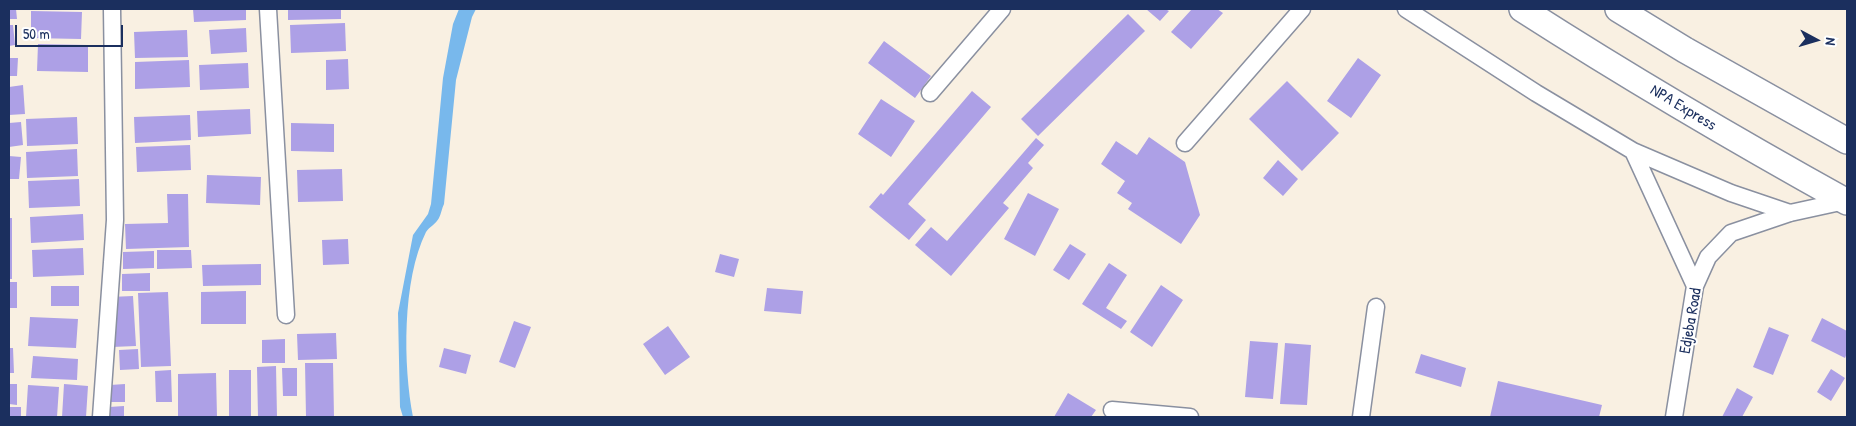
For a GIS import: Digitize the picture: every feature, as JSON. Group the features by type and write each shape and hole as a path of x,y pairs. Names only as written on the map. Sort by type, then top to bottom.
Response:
{"main road":[{"name":"NPA Express","path":"1522,9 1768,159 1846,202"},
{"path":"1618,9 1685,50 1847,141"}],"street":[{"path":"101,417 115,220 112,9"},
{"path":"268,9 286,315"},
{"path":"930,93 1002,9"},
{"path":"1185,144 1302,9"},
{"path":"1406,9 1536,93 1633,151 1731,193 1790,213"},
{"path":"1633,151 1695,286"},
{"name":"Edjeba Road","path":"1674,417 1695,286 1708,257 1731,233 1790,213 1846,202"},
{"path":"1362,417 1376,307"},
{"path":"1112,410 1190,417"}],"water":[{"path":"459,9 476,9 472,17 456,80 444,204 438,220 426,232 412,274 406,349 413,417 403,417 400,407 398,313 413,235 428,214 431,204 443,78 453,24"}],"building":[{"path":"9,9 16,9 17,19 9,19"},
{"path":"193,9 246,9 246,20 194,22"},
{"path":"288,9 341,9 341,19 288,20"},
{"path":"1146,9 1165,9 1169,11 1160,21"},
{"path":"1192,9 1217,9 1223,13 1191,49 1171,32"},
{"path":"31,11 82,12 81,39 31,38"},
{"path":"1128,14 1145,31 1038,136 1021,119"},
{"path":"345,23 346,51 291,53 290,25"},
{"path":"9,25 13,25 15,45 9,46"},
{"path":"246,28 247,52 211,54 209,30"},
{"path":"187,30 188,57 135,58 134,32"},
{"path":"884,41 931,76 915,98 868,63"},
{"path":"38,44 88,45 88,72 37,71"},
{"path":"9,58 18,58 17,76 9,76"},
{"path":"1358,58 1381,75 1351,118 1327,101"},
{"path":"348,59 349,89 326,90 326,60"},
{"path":"189,60 190,87 135,89 135,62"},
{"path":"248,63 249,88 200,90 199,65"},
{"path":"1287,81 1339,133 1302,171 1249,119"},
{"path":"23,85 25,114 9,115 9,87"},
{"path":"972,91 991,107 908,204 926,220 909,240 869,207 881,193 883,195"},
{"path":"881,99 915,121 891,157 858,134"},
{"path":"250,109 251,134 198,137 197,111"},
{"path":"190,115 191,140 135,143 134,117"},
{"path":"77,117 78,144 27,146 26,119"},
{"path":"21,122 23,145 9,147 9,123"},
{"path":"291,123 334,124 334,152 291,151"},
{"path":"1149,137 1185,162 1200,215 1181,244 1128,209 1132,203 1117,193 1125,181 1101,164 1116,141 1137,155"},
{"path":"1036,138 1044,145 1028,163 1033,168 1003,203 1009,208 951,276 915,245 931,227 947,241"},
{"path":"190,145 191,170 137,172 136,147"},
{"path":"77,149 78,176 27,178 26,152"},
{"path":"9,156 21,157 19,179 9,179"},
{"path":"1278,160 1298,179 1283,196 1263,178"},
{"path":"342,169 343,201 298,202 297,170"},
{"path":"207,175 261,177 260,205 206,203"},
{"path":"79,179 80,206 29,208 28,181"},
{"path":"1028,193 1059,209 1035,256 1004,239"},
{"path":"167,194 188,194 189,247 126,249 125,224 168,223"},
{"path":"83,214 84,240 31,243 30,217"},
{"path":"9,218 12,218 12,279 9,279"},
{"path":"348,239 349,264 323,265 322,240"},
{"path":"1070,244 1086,254 1069,280 1053,270"},
{"path":"83,248 84,275 33,277 32,250"},
{"path":"157,250 191,250 192,268 157,269"},
{"path":"154,251 154,268 123,269 123,252"},
{"path":"720,254 739,259 734,277 715,272"},
{"path":"1109,263 1127,275 1106,308 1127,321 1121,329 1082,304"},
{"path":"261,264 261,285 203,286 202,265"},
{"path":"150,273 150,291 122,291 122,274"},
{"path":"9,282 17,282 17,308 9,308"},
{"path":"1161,285 1183,300 1152,347 1130,332"},
{"path":"51,286 79,286 79,306 51,306"},
{"path":"767,288 803,291 801,314 764,311"},
{"path":"246,291 246,324 201,324 201,292"},
{"path":"168,292 171,366 141,367 138,293"},
{"path":"133,296 136,346 112,347 110,297"},
{"path":"30,317 78,319 76,348 28,346"},
{"path":"1822,318 1847,331 1847,353 1845,358 1811,341"},
{"path":"514,321 531,327 515,368 499,362"},
{"path":"668,326 690,357 665,375 643,344"},
{"path":"1769,327 1789,335 1773,375 1753,367"},
{"path":"336,333 337,359 298,360 297,334"},
{"path":"285,339 285,363 262,363 262,340"},
{"path":"1250,341 1278,343 1273,399 1245,397"},
{"path":"1285,343 1311,345 1307,405 1280,404"},
{"path":"9,348 13,348 14,373 9,373"},
{"path":"444,348 471,355 466,374 439,367"},
{"path":"138,349 139,369 120,370 119,350"},
{"path":"1421,354 1466,368 1461,387 1415,373"},
{"path":"33,356 78,359 77,380 31,378"},
{"path":"305,363 333,363 334,417 306,417"},
{"path":"276,366 277,417 258,417 257,367"},
{"path":"282,368 297,368 297,396 283,396"},
{"path":"1831,369 1845,378 1831,401 1817,392"},
{"path":"171,370 172,402 156,402 155,371"},
{"path":"229,370 251,370 251,416 229,416"},
{"path":"216,373 217,417 178,417 178,374"},
{"path":"1498,381 1602,405 1599,417 1490,417"},
{"path":"9,384 17,384 17,405 9,404"},
{"path":"64,384 88,386 86,417 62,417"},
{"path":"125,384 125,402 110,402 110,385"},
{"path":"28,385 59,387 57,417 26,417"},
{"path":"1737,388 1753,397 1742,417 1722,417"},
{"path":"1068,393 1096,410 1091,417 1054,417"},
{"path":"124,406 124,417 109,417 109,407"},
{"path":"9,407 21,407 21,417 9,417"}]}
